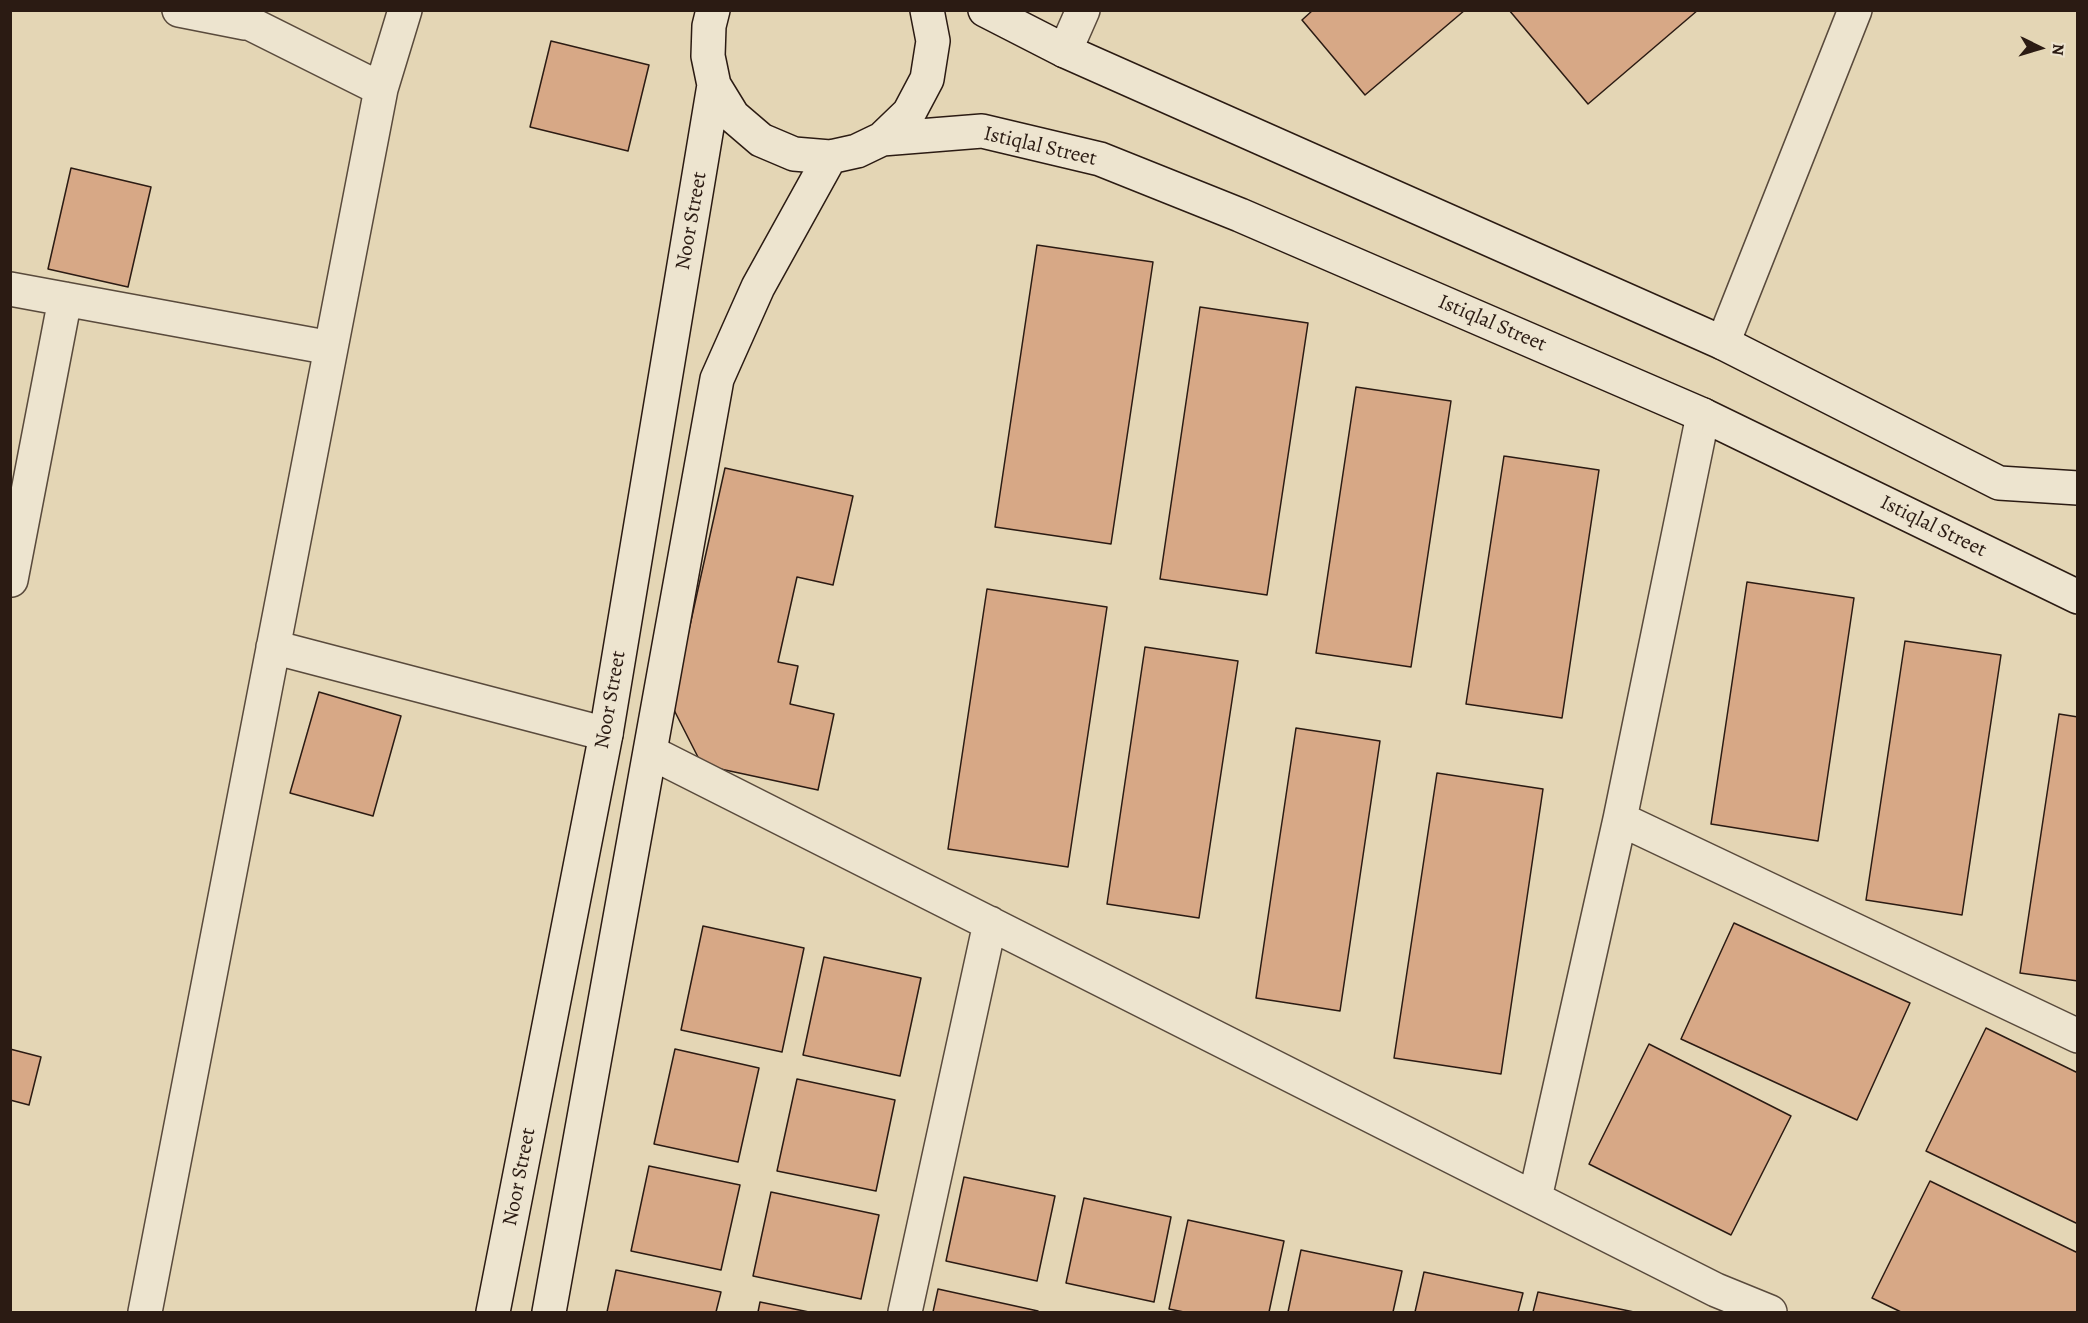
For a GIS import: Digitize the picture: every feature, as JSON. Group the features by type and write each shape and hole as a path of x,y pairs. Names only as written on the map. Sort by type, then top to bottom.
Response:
{"street":[{"path":"179,10 236,17 381,89"},
{"path":"145,1312 381,89 405,10"},
{"path":"713,10 709,26 708,56 714,85 733,116 761,140 794,154 830,157 857,151 882,139 909,113 927,79 933,41 927,10"},
{"path":"985,10 1065,51 1723,343 1999,483 2078,488"},
{"path":"1065,51 1083,10"},
{"path":"1723,343 1855,10"},
{"name":"Noor Street","path":"493,1312 606,734 714,85"},
{"name":"Istiqlal Street","path":"882,139 982,131 1100,159 1240,215 1703,415 2078,597"},
{"path":"549,1312 717,379 758,287 830,157"},
{"path":"10,289 331,348"},
{"path":"11,580 64,299"},
{"path":"1535,1198 1620,819 1703,415"},
{"path":"273,647 606,734"},
{"path":"651,753 1535,1198 1713,1301 1770,1312"},
{"path":"1620,819 2078,1036"},
{"path":"905,1312 990,924"}],"building":[{"path":"1313,10 1465,10 1365,95 1302,20"},
{"path":"1509,10 1698,10 1588,104"},
{"path":"551,41 649,65 628,151 530,127"},
{"path":"71,168 151,187 128,287 48,269"},
{"path":"1037,245 1153,262 1111,544 995,527"},
{"path":"1200,307 1308,323 1267,595 1160,579"},
{"path":"1356,387 1451,401 1411,667 1316,653"},
{"path":"1504,456 1599,470 1562,718 1466,704"},
{"path":"725,468 853,496 833,585 797,577 778,662 798,666 790,704 834,714 818,790 702,765 672,706"},
{"path":"1747,582 1854,598 1818,841 1711,824"},
{"path":"987,589 1107,607 1068,867 948,849"},
{"path":"1905,641 2001,655 1962,915 1866,900"},
{"path":"1145,647 1238,661 1199,918 1107,904"},
{"path":"319,692 401,716 373,816 290,793"},
{"path":"2059,714 2078,717 2078,981 2020,973"},
{"path":"1296,728 1380,741 1340,1011 1256,998"},
{"path":"1437,773 1543,789 1501,1074 1394,1058"},
{"path":"1734,923 1910,1003 1857,1120 1681,1039"},
{"path":"703,926 804,948 782,1052 681,1030"},
{"path":"824,957 921,978 900,1076 803,1055"},
{"path":"1986,1028 2078,1073 2078,1224 1926,1151"},
{"path":"1649,1044 1791,1116 1731,1235 1589,1164"},
{"path":"10,1049 41,1057 29,1105 10,1100"},
{"path":"675,1049 759,1068 738,1162 654,1144"},
{"path":"797,1079 895,1100 876,1191 777,1171"},
{"path":"649,1166 740,1185 721,1270 631,1251"},
{"path":"964,1177 1055,1196 1037,1281 946,1261"},
{"path":"1930,1181 2078,1253 2078,1312 1901,1312 1872,1298"},
{"path":"771,1192 879,1215 861,1299 753,1276"},
{"path":"1084,1198 1171,1217 1154,1302 1066,1283"},
{"path":"1188,1220 1284,1241 1269,1312 1184,1312 1169,1309"},
{"path":"1301,1250 1402,1271 1393,1312 1288,1312"},
{"path":"616,1270 721,1292 716,1312 607,1312"},
{"path":"1424,1272 1523,1293 1518,1312 1415,1312"},
{"path":"938,1289 1038,1311 933,1312"},
{"path":"1538,1292 1634,1312 1533,1312"},
{"path":"760,1302 809,1312 758,1312"}]}
